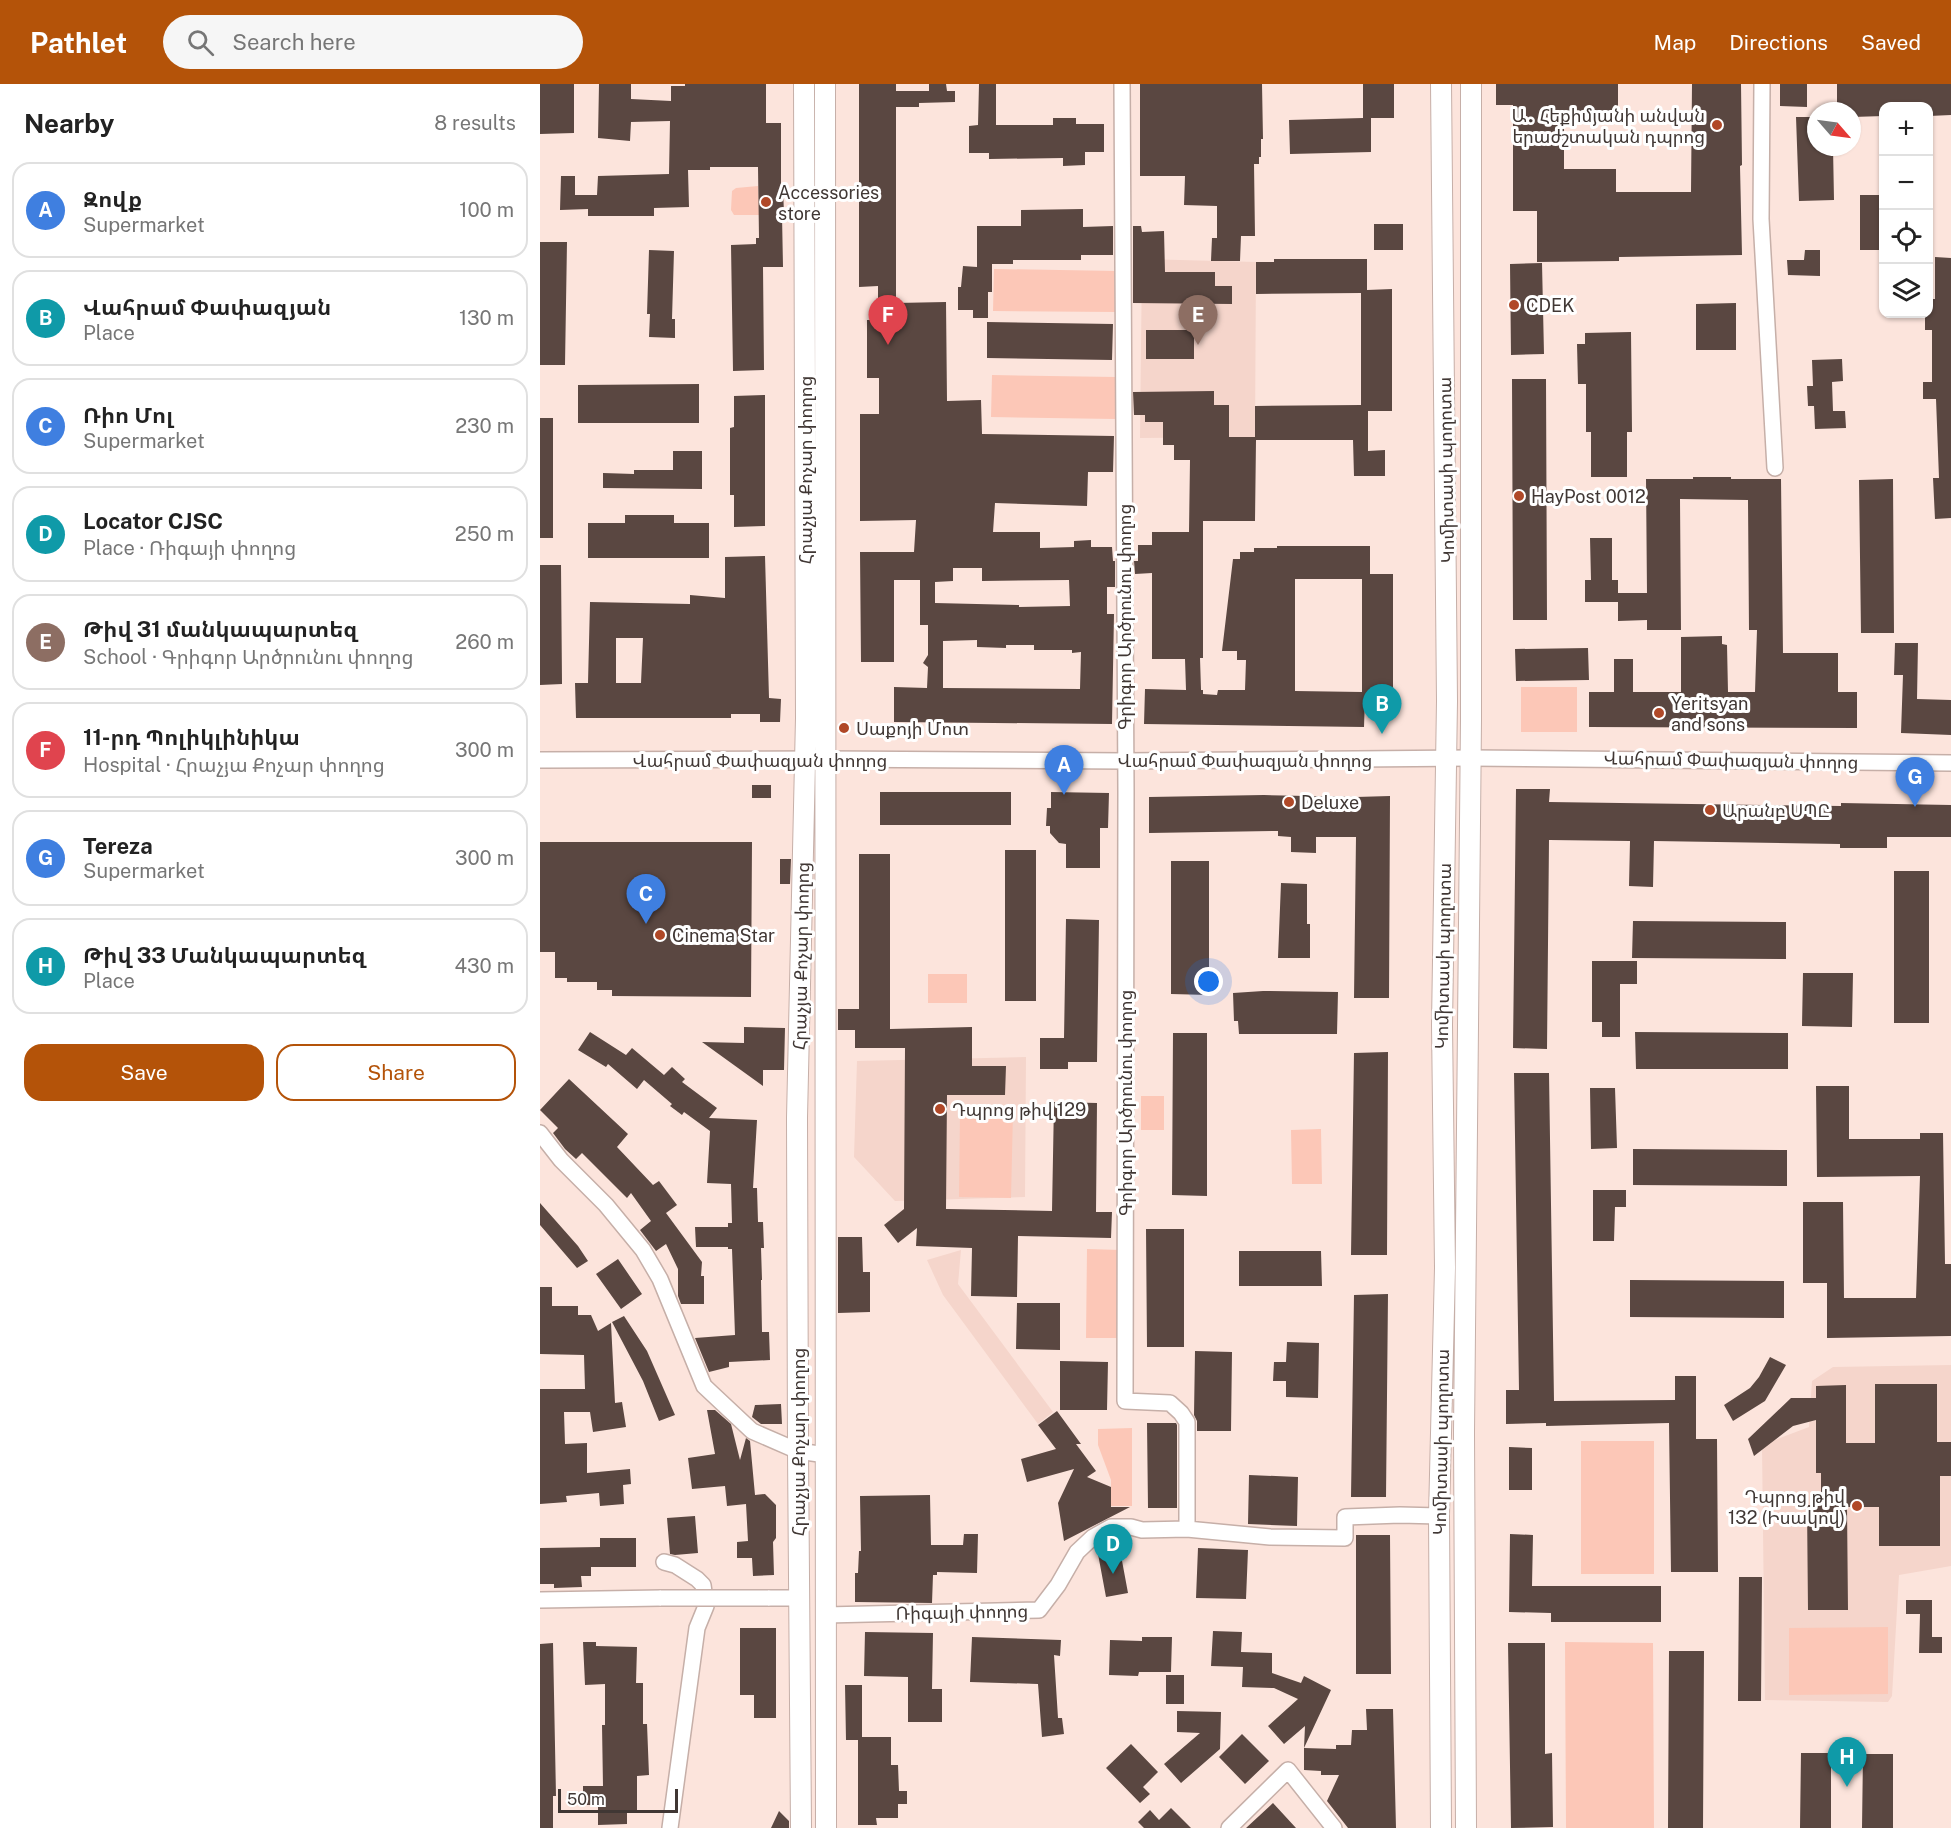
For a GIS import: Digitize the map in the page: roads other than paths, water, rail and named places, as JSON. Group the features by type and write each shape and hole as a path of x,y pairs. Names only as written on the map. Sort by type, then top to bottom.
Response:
{"main road":[{"name":"Հրաչյա Քոչար փողոց","path":"801,1828 797,1118 805,828 804,84"},
{"name":"Հրաչյա Քոչար փողոց","path":"825,84 826,1828"},
{"name":"Կոմիտասի պողոտա","path":"1441,84 1447,701 1442,1025 1444,1268 1439,1516 1441,1828"},
{"name":"Կոմիտասի պողոտա","path":"1466,1828 1464,1433 1471,758 1471,84"}],"street":[{"name":"Գրիգոր Արծրունու փողոց","path":"1122,84 1125,1401 1170,1403 1187,1422 1187,1529"},
{"path":"1762,84 1761,219 1775,468"},
{"name":"Վահրամ Փափազյան փողոց","path":"540,760 1125,761 1471,758 1951,763"},
{"path":"540,1133 561,1160 606,1205 643,1250 660,1279 704,1386 752,1431 798,1451 826,1455"},
{"name":"Ռիգայի փողոց","path":"826,1615 1039,1610 1058,1585 1077,1552 1093,1537 1111,1527 1131,1527 1142,1530 1187,1529 1270,1537 1345,1538 1345,1517 1439,1516"},
{"path":"664,1562 675,1565 703,1585 706,1606 697,1628 670,1828"},
{"path":"540,1600 799,1598"},
{"path":"1229,1828 1288,1770 1334,1828"}],"place":[{"name":"Ա․ Հեքիմյանի անվան երաժշտական դպրոց","path":"1717,125"},
{"name":"Accessories store","path":"766,202"},
{"name":"CDEK","path":"1514,305"},
{"name":"11-րդ Պոլիկլինիկա","path":"888,345"},
{"name":"Թիվ 31 մանկապարտեզ","path":"1198,345"},
{"name":"HayPost 0012","path":"1519,496"},
{"name":"Yeritsyan and sons","path":"1659,713"},
{"name":"Սաքոյի Մոտ","path":"844,728"},
{"name":"Վահրամ Փափազյան","path":"1382,734"},
{"name":"Զովք","path":"1064,795"},
{"name":"Deluxe","path":"1289,802"},
{"name":"Tereza","path":"1915,807"},
{"name":"Արանբ ՍՊԸ","path":"1710,810"},
{"name":"Ռիո Մոլ","path":"646,924"},
{"name":"Cinema Star","path":"660,935"},
{"name":"Դպրոց թիվ 129","path":"940,1109"},
{"name":"Դպրոց թիվ 132 (Իսակով)","path":"1857,1506"},
{"name":"Locator CJSC","path":"1113,1574"},
{"name":"Թիվ 33 Մանկապարտեզ","path":"1847,1787"}]}
